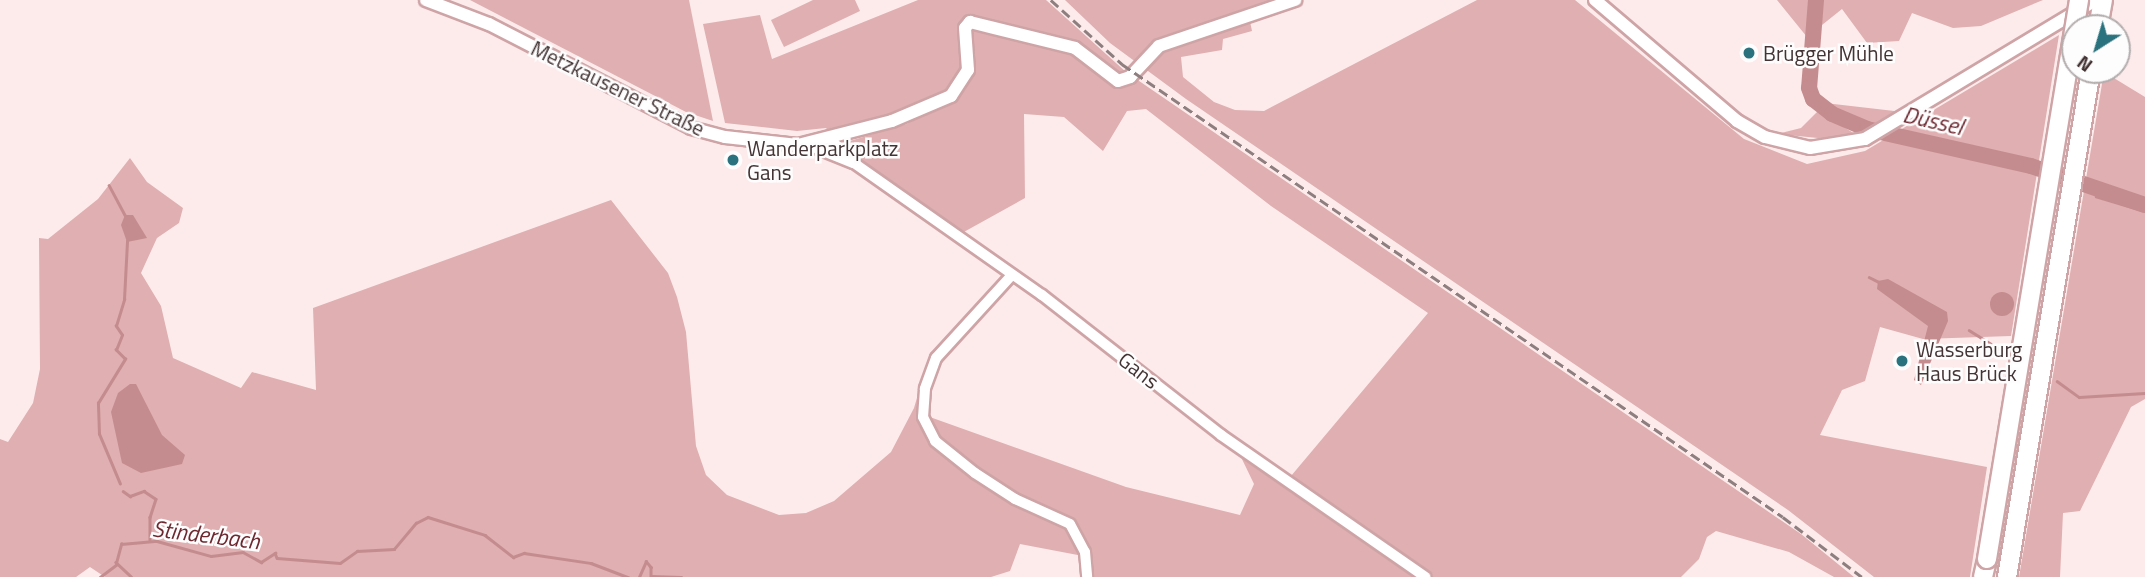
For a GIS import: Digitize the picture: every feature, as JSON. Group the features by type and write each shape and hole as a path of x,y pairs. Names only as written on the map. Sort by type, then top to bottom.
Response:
{"highway":[{"path":"1983,577 2075,3"},
{"path":"2008,569 2089,84"}],"street":[{"name":"Metzkausener Straße","path":"426,0 489,24 691,128 725,137 806,144 831,139 923,110 951,96 968,70 965,28 970,22 1075,48 1118,81 1130,77 1159,46 1295,0"},
{"path":"1595,0 1737,121 1765,137 1810,148 1865,139 1894,123 2075,3 2095,0"},
{"name":"Gans","path":"831,139 854,163"},
{"name":"Gans","path":"806,144 854,163 906,196 1222,435 1425,577"},
{"path":"1011,276 936,358 925,389 923,416 935,441 975,473 1015,499 1070,524 1085,552 1087,577"}],"shaded area":[{"path":"470,0 689,0 713,121 686,112"},
{"path":"813,0 855,0 860,11 784,47 771,20"},
{"path":"918,0 1046,0 1126,72 1801,534 1854,577 1834,577 1789,552 1716,531 1707,537 1699,559 1681,577 1093,577 1092,558 1082,532 1069,520 997,484 952,452 932,431 927,416 1126,487 1240,515 1254,484 1240,455 1276,478 1291,476 1428,313 1271,206 1146,109 1127,111 1103,151 1064,117 1024,114 1025,198 962,233 856,158 843,143 907,124 938,106 927,97 919,107 831,135 826,128 797,131 725,123 703,24 760,15 772,59"},
{"path":"1065,0 1278,0 1248,12 1252,31 1223,39 1222,50 1181,57 1183,77 1214,102 1235,110 1264,111 1477,0 1575,0 1744,139 1807,164 1865,151 2059,35 2011,336 1923,339 1880,327 1865,381 1842,390 1820,435 1987,467 1970,577 1874,577 1788,510 1186,99 1110,43"},
{"path":"1777,0 2043,0 1981,26 1953,28 1912,13 1899,41 1867,43 1842,9 1807,37"},
{"path":"2102,84 2124,84 2145,97 2145,399 2131,407 2080,511 2063,513 2060,577 2019,577"},
{"path":"1825,103 1903,112 1876,127"},
{"path":"1818,111 1855,134 1838,140 1777,134 1801,128"},
{"path":"130,158 147,182 183,208 179,223 157,238 141,273 161,306 173,358 241,388 252,372 316,390 313,308 611,200 668,273 686,332 696,446 706,475 727,495 779,515 806,513 834,501 891,452 914,408 924,374 917,416 925,434 999,496 1063,522 1083,556 1020,544 1010,571 991,577 105,577 90,567 76,577 0,577 0,439 8,442 33,403 40,369 39,238 48,239 98,199"},
{"path":"2094,188 2145,201 2145,213 2095,198"},
{"path":"125,215 133,215 147,238 127,242 121,225"},
{"path":"1888,279 1947,312 1948,321 1921,385 1914,380 1928,326 1877,289 1878,281"},
{"path":"2002,292 2010,296 2014,304 2010,312 2002,316 1994,312 1990,304 1994,296"},
{"path":"130,384 136,384 162,435 185,455 182,464 141,473 122,463 111,412 118,393"}],"waterway":[{"name":"Düssel","path":"1816,0 1809,88 1813,99 1832,114 1867,129 2031,166 2145,205"},
{"path":"109,185 125,215"},
{"path":"120,484 99,434 98,403 125,359 116,350 122,335 116,326 124,299 127,241"},
{"path":"1869,277 1879,282"},
{"path":"1969,330 2003,351"},
{"path":"2057,381 2079,397 2145,393"},
{"path":"123,491 130,496 144,491 156,499 150,517 150,540"},
{"name":"Stinderbach","path":"131,577 116,563 121,544 157,541 211,556 243,552 261,562 275,553 277,558 340,563 357,551 394,549 416,523 428,517 485,535 513,557 524,553 591,563 628,577"},
{"name":"Stinderbach","path":"639,577 646,561 651,567 651,576 681,577"},
{"path":"100,577 117,564"}],"railway":[{"path":"1051,0 1122,64 1783,517 1862,577"}],"place":[{"name":"Brügger Mühle","path":"1749,53"},
{"name":"Wanderparkplatz Gans","path":"733,160"},
{"name":"Wasserburg Haus Brück","path":"1902,361"}]}
